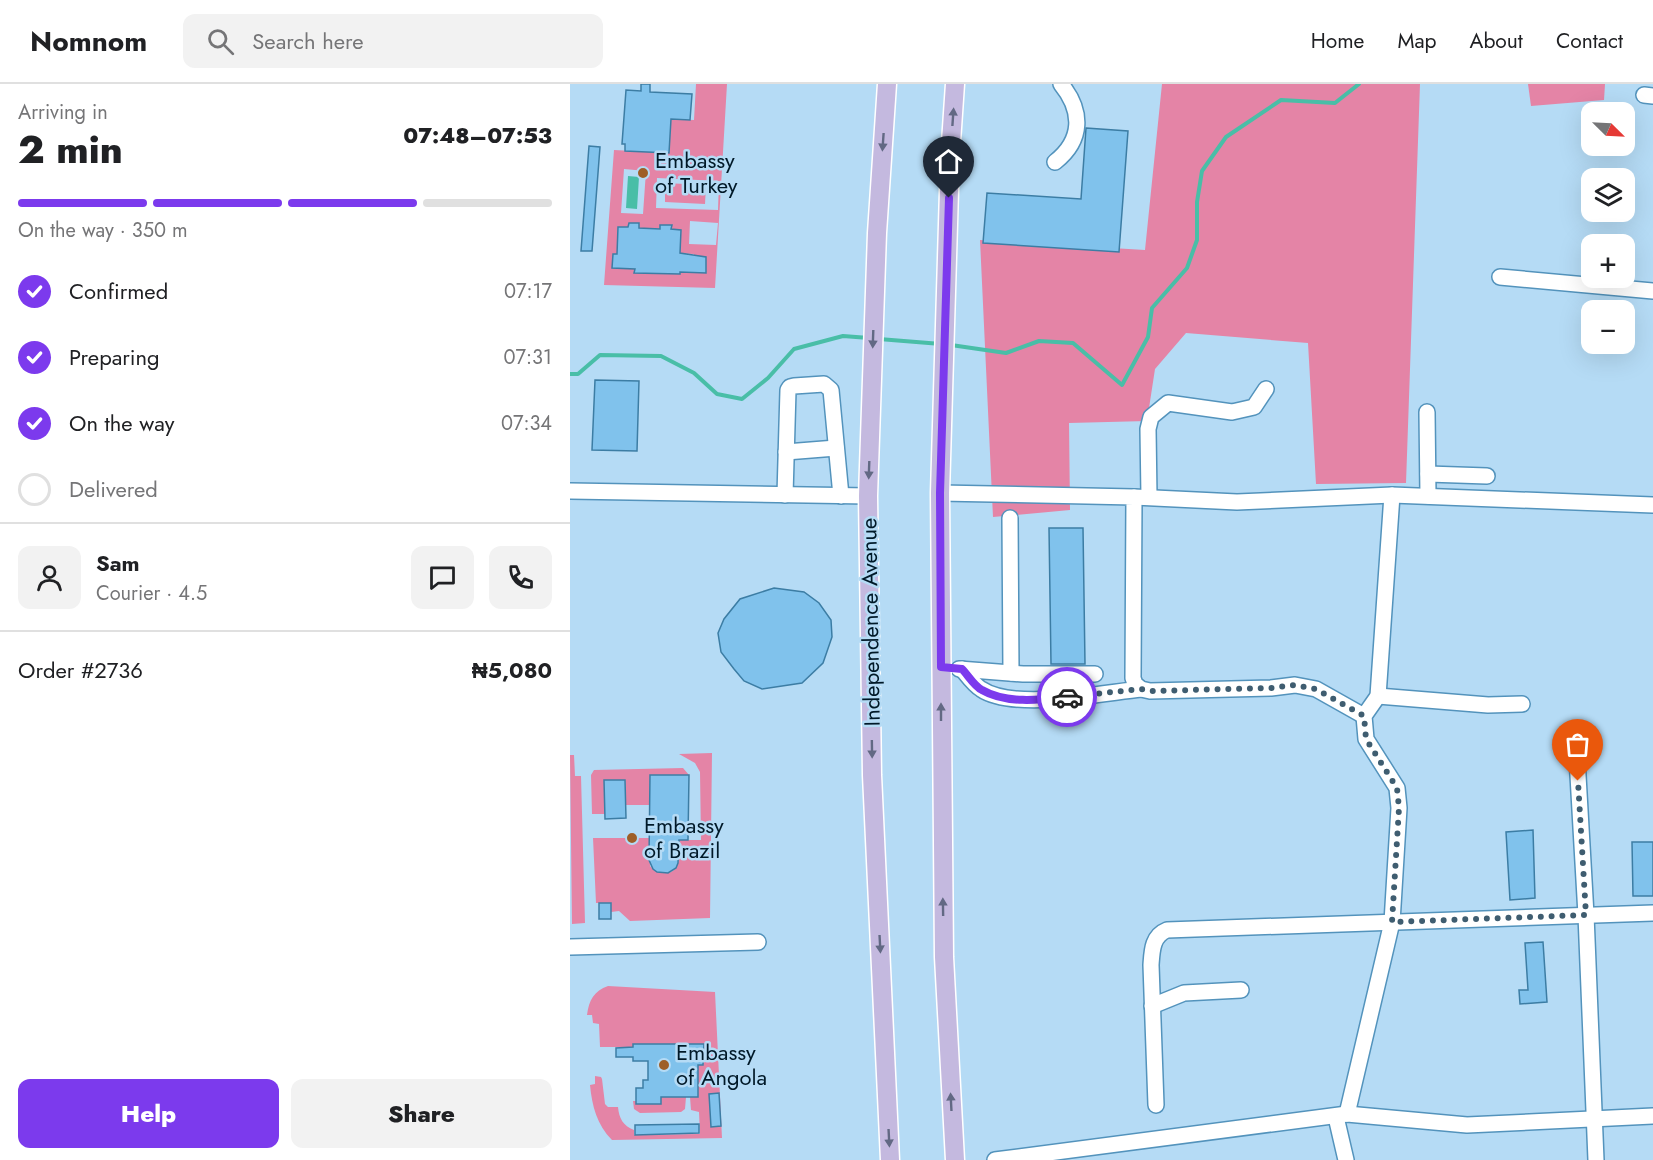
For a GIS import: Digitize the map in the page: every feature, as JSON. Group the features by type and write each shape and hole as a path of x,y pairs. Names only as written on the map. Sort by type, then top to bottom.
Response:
{"main road":[{"name":"Independence Avenue","path":"886,84 877,233 868,496 872,775 890,1160"},
{"path":"954,1160 944,957 940,493 950,157 955,84"}],"street":[{"path":"1055,162 1068,152 1075,137 1077,118 1072,100 1061,84"},
{"path":"1500,278 1653,291"},
{"path":"785,495 786,396 790,387 824,384 831,390 841,496"},
{"path":"1141,689 1132,678 1141,497 1151,417 1168,403 1232,412 1254,407 1266,389"},
{"path":"1427,412 1428,496"},
{"path":"786,452 836,448"},
{"path":"1428,474 1487,476"},
{"path":"570,491 868,496"},
{"path":"940,493 1141,497 1237,502 1392,495 1653,505"},
{"path":"1346,1160 1342,1115 1392,922 1399,808 1397,788 1366,739 1364,716 1378,696 1392,495"},
{"path":"1010,518 1011,673"},
{"path":"941,667 1011,673 1095,674"},
{"path":"962,669 980,689 1002,698 1042,699 1141,689 1150,691 1271,688 1294,685 1316,689 1364,716"},
{"path":"1378,696 1488,705 1522,704"},
{"path":"1576,758 1586,915 1596,1160"},
{"path":"1156,1105 1151,966 1154,943 1161,932 1653,913"},
{"path":"570,947 758,942"},
{"path":"1152,1006 1184,993 1241,990"},
{"path":"995,1160 1342,1115 1467,1125 1653,1116"}],"shaded area":[{"path":"696,84 727,84 715,288 604,285 614,150 669,153 671,119 694,120","holes":["624,169 646,171 643,214 621,213","657,178 719,181 718,210 656,208","690,221 718,223 716,245 689,244","629,223 639,223 639,228 660,229 661,225 671,225 671,229 681,230 681,241 669,241 641,252 694,254 694,257 706,257 706,272 635,273 635,269 612,268 613,254 624,254 625,239 617,239 618,227 628,227"]},
{"path":"1162,84 1420,84 1406,483 1316,484 1308,343 1186,333 1155,369 1147,421 1069,423 1070,510 993,517 980,240 1145,250"},
{"path":"1528,84 1605,84 1604,100 1531,106"},
{"path":"628,176 639,177 637,209 626,208"},
{"path":"665,183 706,185 705,204 665,202"},
{"path":"712,753 710,918 630,921 619,911 611,912 610,903 596,903 593,838 649,838 650,866 664,873 674,870 677,866 679,840 701,840 700,772 695,763 679,754"},
{"path":"570,755 574,755 575,776 581,776 585,923 572,924"},
{"path":"683,768 689,775 650,775 649,805 626,805 625,780 604,780 605,814 592,814 591,775 594,770"},
{"path":"608,986 715,992 722,1138 612,1140 607,1134 599,1122 592,1100 590,1085 595,1084 595,1076 602,1079 605,1104 608,1107 618,1107 622,1121 634,1130 634,1135 700,1134 699,1112 691,1110 690,1097 697,1097 692,1065 703,1065 703,1044 633,1044 633,1057 628,1047 600,1047 599,1024 593,1023 592,1015 587,1015 593,997"},
{"path":"661,1097 686,1097 685,1109 681,1112 640,1113 634,1109 633,1101 636,1101 636,1104"}],"building":[{"path":"641,84 650,84 650,92 692,94 690,120 671,119 669,153 625,151 625,144 622,144 626,90 641,91"},
{"path":"1086,128 1128,131 1119,252 983,243 987,193 1081,199"},
{"path":"589,146 600,147 592,251 581,251"},
{"path":"629,223 639,223 639,228 660,229 660,225 672,225 671,229 681,230 680,253 706,257 706,273 634,273 635,269 612,268 613,254 617,254 618,227 628,227"},
{"path":"595,380 639,381 637,451 592,450"},
{"path":"1049,528 1083,528 1085,664 1051,664"},
{"path":"774,588 804,592 819,603 831,620 832,637 823,663 802,683 762,689 744,681 734,669 721,652 718,633 724,619 740,599"},
{"path":"650,775 689,775 688,840 679,840 678,863 676,868 668,873 657,872 649,860"},
{"path":"604,780 625,780 626,818 605,819"},
{"path":"1533,830 1535,898 1510,900 1506,832"},
{"path":"1632,842 1653,842 1653,896 1633,896"},
{"path":"599,903 611,903 611,919 599,919"},
{"path":"1543,942 1547,1002 1520,1004 1519,990 1528,990 1525,943"},
{"path":"633,1044 704,1044 703,1065 698,1065 698,1097 661,1097 661,1104 636,1104 636,1088 643,1088 643,1080 648,1080 648,1061 633,1061 633,1057 616,1057 616,1048 633,1047"},
{"path":"719,1093 721,1126 711,1127 709,1094"},
{"path":"699,1124 699,1133 635,1135 635,1125"}],"waterway":[{"path":"951,345 1006,353 1039,341 1073,343 1122,385 1148,337 1152,308 1187,268 1197,240 1197,202 1202,171 1226,137 1281,100 1335,103 1359,84"},
{"path":"570,374 578,374 600,355 661,356 694,373 717,394 742,399 768,378 794,349 843,336 869,338"},
{"path":"879,339 941,344"}],"way so far":[{"path":"1067,697 1141,689 1150,691 1271,688 1294,685 1316,689 1364,716 1366,739 1397,788 1399,808 1392,922 1586,915 1578,781"}],"place":[{"name":"Embassy of Turkey","path":"643,173"},
{"name":"Embassy of Brazil","path":"632,838"},
{"name":"Embassy of Angola","path":"664,1065"}],"route":[{"path":"949,198 940,493 941,667 962,669 980,689 1002,698 1067,697"}]}
